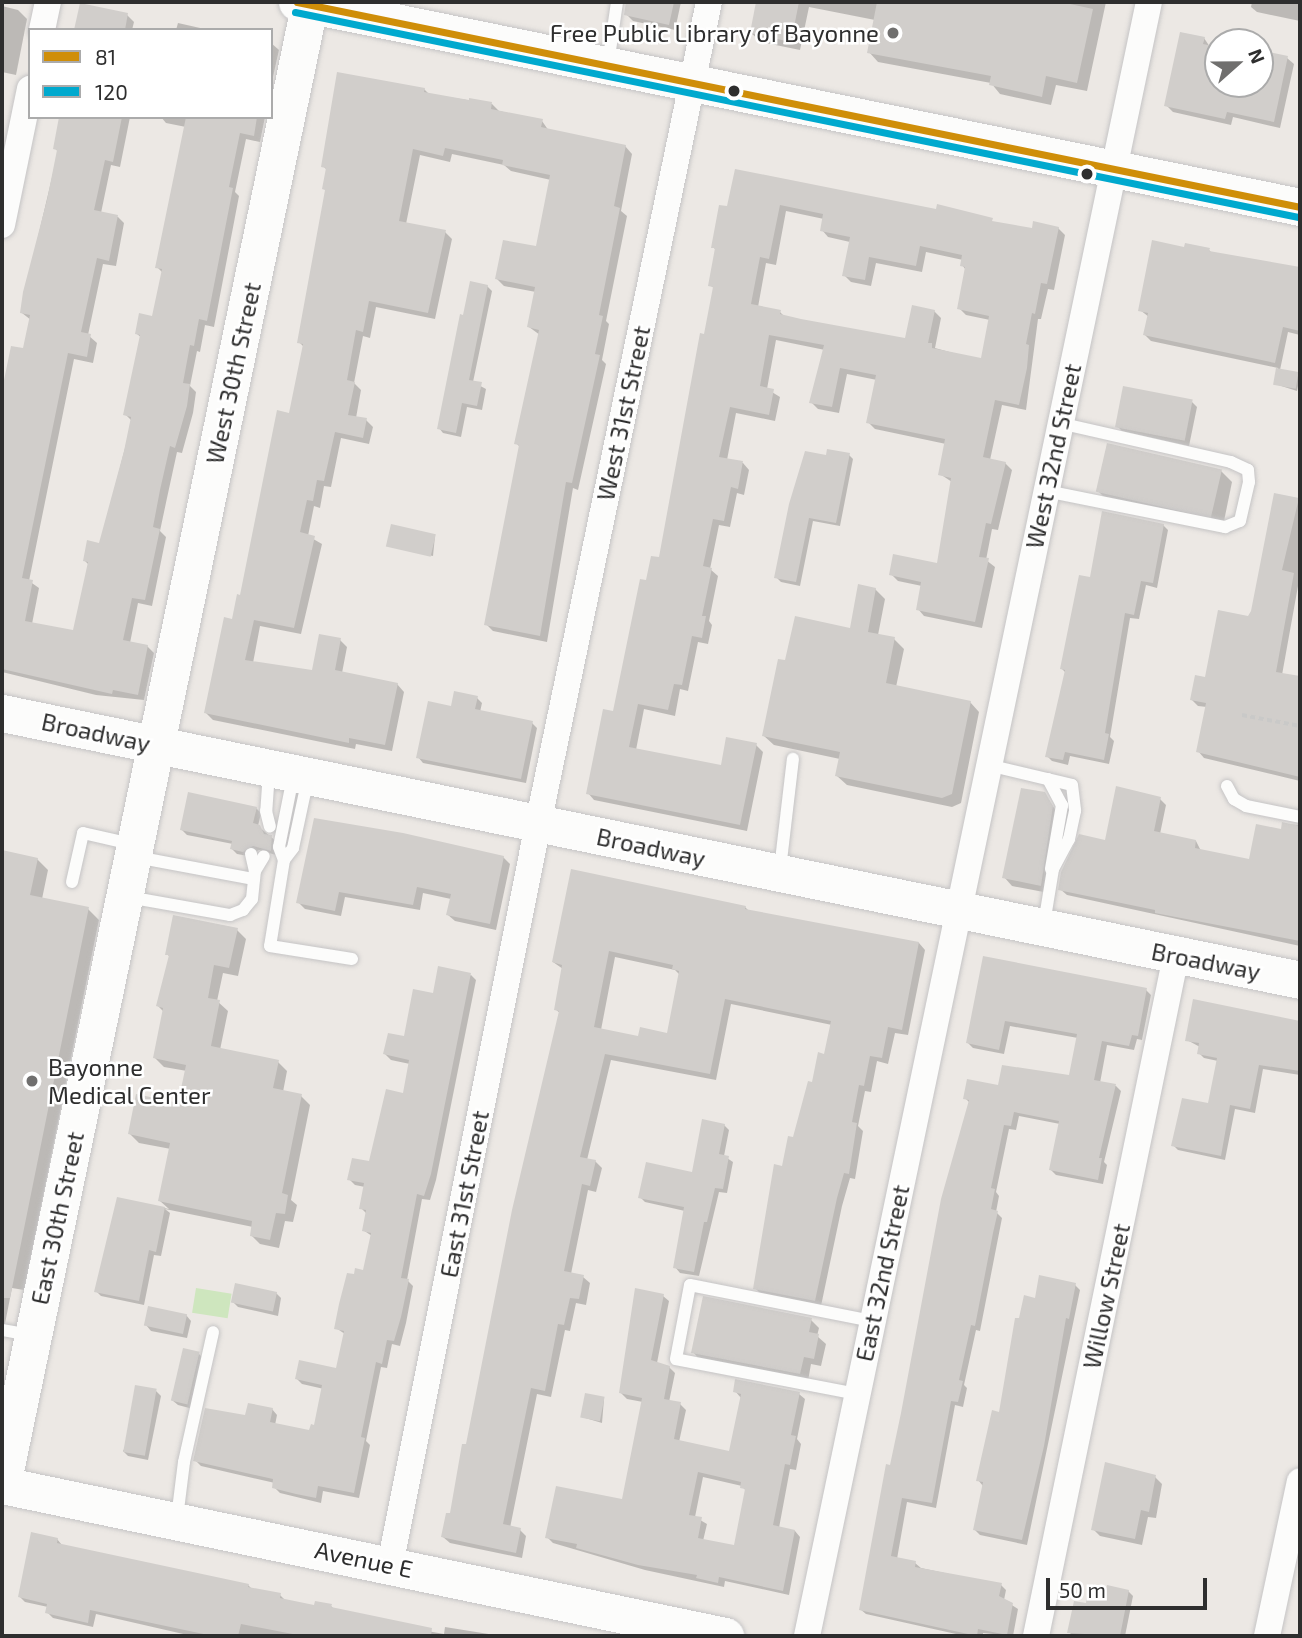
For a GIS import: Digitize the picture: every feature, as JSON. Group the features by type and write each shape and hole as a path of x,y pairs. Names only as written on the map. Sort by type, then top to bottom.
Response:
{"street":[{"path":"42,28 48,2"},
{"name":"West 31st Street","path":"538,824 709,2"},
{"name":"West 32nd Street","path":"957,909 1149,2"},
{"path":"305,3 1300,207"},
{"name":"West 30th Street","path":"155,745 305,3"},
{"path":"2,225 28,99"},
{"name":"Broadway","path":"2,713 1300,980"},
{"name":"East 30th Street","path":"2,1485 17,1333 124,897 155,745"},
{"name":"East 31st Street","path":"390,1565 538,824"},
{"name":"East 32nd Street","path":"807,1636 957,909"},
{"name":"Willow Street","path":"1036,1636 1176,956"},
{"path":"1267,1636 1300,1481"},
{"name":"Avenue E","path":"2,1485 725,1636"}],"lane":[{"path":"608,66 617,2"},
{"path":"1046,491 1225,527 1240,522 1249,482 1248,470 1231,462 1060,423"},
{"path":"779,873 793,758"},
{"path":"988,765 1023,776 1072,785 1076,811 1069,839 1052,876 1044,928"},
{"path":"264,826 266,811 290,773"},
{"path":"290,773 279,848 284,860 270,946 352,959"},
{"path":"1227,786 1234,799 1246,806 1300,817"},
{"path":"72,882 83,833 134,850 255,875"},
{"path":"124,897 230,915 243,910 252,899 258,855"},
{"path":"857,1394 677,1359 690,1285 872,1321"},
{"path":"177,1522 184,1462 214,1332"}],"path":[{"path":"1242,715 1300,726"}],"green space":[{"path":"196,1288 232,1294 228,1318 192,1313"}],"building":[{"path":"626,2 674,2 669,25 624,15"},
{"name":"Free Public Library of Bayonne","path":"756,2 799,2 791,42 750,33"},
{"path":"877,2 1061,2 1093,9 1077,83 1046,76 1042,97 989,85 991,76 867,53"},
{"path":"80,3 128,13 125,28 74,28"},
{"path":"1180,32 1204,37 1204,98 1274,98 1274,53 1288,56 1274,122 1227,112 1225,119 1164,106"},
{"path":"337,72 425,88 424,92 492,102 491,109 543,119 541,127 626,145 614,206 620,208 599,315 603,316 595,354 600,355 572,483 566,482 540,636 484,625 519,445 514,444 539,330 527,327 535,287 495,279 503,240 536,246 550,175 502,165 503,160 445,148 443,156 413,149 399,221 446,230 428,313 369,301 363,332 356,330 347,380 355,382 348,415 367,418 363,438 335,432 324,481 317,480 313,501 307,500 300,532 315,536 294,628 254,620 245,660 312,670 319,634 341,638 335,670 398,683 385,745 349,738 349,743 204,713 224,617 232,619 237,594 240,595 277,410 289,413 303,344 297,343 325,190 322,189 326,168 321,167"},
{"path":"59,119 122,119 113,162 105,160 94,210 118,215 109,261 97,258 81,332 91,334 87,357 68,353 22,578 33,580 25,621 73,630 88,562 83,561 87,540 99,543 124,451 131,417 123,415 140,335 135,334 139,313 152,316 162,269 155,268 186,119 257,119 254,136 240,133 229,187 233,188 207,321 199,319 194,346 190,345 183,383 190,384 187,406 175,448 170,446 160,490 153,527 160,529 145,600 132,598 123,640 148,645 138,695 113,690 112,694 2,669 2,390 11,346 23,348 30,315 20,313 47,200 57,150 53,149"},
{"path":"735,169 936,209 937,204 993,218 992,221 1032,228 1033,221 1059,227 1047,284 1041,283 1035,314 1032,313 1026,344 1029,345 1027,368 1019,405 995,400 983,457 1006,462 991,524 986,523 979,557 989,558 975,622 916,610 921,582 889,575 893,554 937,563 951,478 938,475 945,439 866,423 876,375 840,368 832,407 809,403 824,345 769,335 760,386 774,389 769,415 730,407 719,457 743,461 738,489 731,487 724,521 713,519 703,566 712,568 702,616 706,616 702,638 692,636 682,685 674,684 668,710 638,704 629,747 721,765 726,737 757,743 740,825 586,794 603,709 613,711 640,579 646,580 651,556 659,557 700,333 704,334 713,287 708,286 715,248 711,248 719,205 727,206","holes":["780,205 823,214 820,231 850,237 842,276 865,280 869,257 916,266 920,246 962,255 960,266 965,267 957,309 989,316 981,358 932,348 932,343 928,343 935,310 912,305 905,338 801,319 780,314 781,310 751,304 760,257 769,259"]},
{"path":"1152,240 1184,247 1185,243 1210,248 1209,251 1300,267 1300,331 1283,327 1275,363 1143,335 1148,313 1138,311"},
{"path":"470,281 488,285 469,380 482,382 477,406 462,403 456,433 437,429 460,314 463,315"},
{"path":"1276,368 1299,372 1296,389 1273,385"},
{"path":"1123,386 1193,400 1185,441 1115,427"},
{"path":"1107,443 1222,470 1211,518 1096,492"},
{"path":"827,449 850,453 836,523 809,518 796,582 774,578 789,504 805,451 826,455"},
{"path":"1274,493 1299,498 1282,570 1294,573 1276,672 1300,676 1300,777 1196,752 1206,703 1190,700 1195,675 1205,677 1218,610 1248,616 1251,611"},
{"path":"1102,511 1164,524 1153,583 1141,581 1134,615 1125,613 1105,733 1109,734 1104,760 1065,752 1063,760 1045,757 1065,670 1060,669 1079,575 1090,577"},
{"path":"391,524 436,534 431,557 386,546"},
{"path":"858,584 876,588 868,632 895,637 886,683 971,701 952,794 942,798 835,776 840,752 762,736 778,659 785,660 795,616 850,628"},
{"path":"454,691 478,696 475,709 533,721 521,779 416,758 428,701 451,706"},
{"path":"1116,786 1161,797 1154,831 1196,840 1195,848 1249,859 1256,824 1281,829 1282,822 1300,826 1300,941 1155,913 1155,910 1058,890 1061,872 1079,834 1105,840"},
{"path":"1021,788 1045,792 1053,806 1041,886 1002,878"},
{"path":"188,792 257,807 253,823 260,825 264,834 272,835 271,851 253,846 243,852 230,849 232,841 180,830"},
{"path":"314,818 403,833 504,856 490,924 446,915 451,894 417,887 413,905 339,892 335,911 296,903"},
{"path":"2,850 38,858 30,895 89,907 10,1298 2,1298"},
{"path":"571,869 746,906 745,909 919,942 902,1030 888,1027 882,1058 870,1056 864,1086 859,1085 852,1122 857,1123 849,1174 844,1173 837,1198 815,1301 753,1289 774,1164 782,1166 788,1136 793,1137 808,1081 812,1082 818,1052 824,1054 831,1021 725,999 710,1074 605,1054 580,1157 596,1160 590,1186 582,1184 564,1271 584,1275 579,1299 570,1298 564,1325 558,1324 545,1391 531,1388 503,1524 521,1528 516,1553 441,1537 446,1513 450,1513 462,1444 466,1444 512,1210 559,1011 554,1010 562,965 552,962","holes":["609,951 673,965 672,969 679,971 667,1033 640,1027 638,1036 594,1027"]},
{"path":"173,915 238,928 229,968 214,965 208,998 220,1000 211,1046 279,1060 273,1088 302,1094 282,1193 288,1195 285,1214 276,1213 270,1240 250,1236 252,1221 158,1201 170,1143 128,1134 136,1094 178,1103 186,1065 153,1058 163,1008 156,1006 169,955 165,955"},
{"path":"983,956 1147,988 1138,1036 1132,1035 1129,1046 1102,1041 1094,1080 1116,1084 1099,1158 1102,1158 1098,1180 1049,1170 1059,1121 1014,1112 1011,1126 1004,1125 991,1188 995,1189 991,1209 998,1211 975,1326 971,1325 959,1380 963,1381 958,1402 951,1401 932,1503 902,1498 891,1556 916,1561 915,1567 1002,1583 999,1596 1013,1603 1007,1635 978,1629 977,1636 859,1610 886,1464 890,1465 901,1413 941,1199 969,1100 963,1099 967,1079 998,1085 1002,1065 1069,1075 1077,1034 1005,1021 999,1050 966,1043"},
{"path":"438,966 471,973 431,1174 424,1196 417,1194 401,1278 409,1279 401,1317 394,1341 387,1340 382,1364 376,1362 361,1437 365,1438 354,1493 318,1486 316,1498 272,1488 273,1479 193,1461 205,1408 245,1415 248,1403 273,1408 270,1422 309,1430 311,1424 314,1425 322,1385 295,1379 299,1360 336,1368 344,1331 334,1329 347,1273 354,1274 355,1268 363,1270 371,1233 362,1231 366,1210 359,1209 364,1183 347,1180 352,1158 369,1161 386,1089 403,1093 409,1060 383,1054 388,1033 404,1036 413,989 433,993"},
{"path":"1193,999 1300,1021 1300,1071 1259,1065 1250,1109 1230,1105 1221,1156 1171,1146 1182,1098 1208,1103 1217,1058 1197,1054 1199,1043 1185,1041"},
{"path":"702,1119 725,1124 719,1154 729,1156 723,1189 715,1188 707,1222 704,1222 694,1272 673,1268 684,1207 638,1198 646,1162 692,1172"},
{"path":"117,1197 165,1207 156,1252 149,1250 139,1301 94,1292"},
{"path":"1039,1275 1076,1283 1069,1319 1066,1318 1044,1446 1022,1540 973,1530 983,1482 976,1481 992,1410 999,1412 1015,1318 1019,1318 1024,1295 1035,1298"},
{"path":"235,1283 277,1292 273,1312 231,1303"},
{"path":"635,1288 664,1294 651,1360 670,1366 664,1399 681,1402 674,1439 729,1451 741,1394 733,1392 735,1379 800,1392 791,1435 796,1436 790,1465 785,1464 773,1525 795,1530 783,1591 719,1577 718,1583 696,1578 697,1575 638,1565 576,1548 577,1544 545,1538 556,1486 622,1499 642,1398 619,1393","holes":["698,1472 741,1482 740,1488 745,1489 734,1545 698,1538 702,1517 689,1515"]},
{"path":"703,1296 812,1318 809,1332 819,1334 814,1359 804,1357 800,1374 691,1353"},
{"path":"148,1306 187,1314 183,1334 144,1326"},
{"path":"183,1348 200,1352 187,1404 171,1401"},
{"path":"135,1385 157,1389 145,1456 123,1452"},
{"path":"585,1393 605,1397 600,1421 580,1418"},
{"path":"1105,1462 1156,1475 1149,1512 1141,1510 1135,1539 1091,1530"},
{"path":"31,1532 58,1538 57,1543 249,1584 248,1587 281,1593 280,1598 314,1605 315,1601 332,1604 331,1607 432,1628 431,1636 303,1636 241,1624 238,1636 213,1636 90,1610 88,1623 45,1613 47,1604 18,1597"},
{"path":"1107,1585 1129,1590 1120,1636 1067,1633 1074,1601 1086,1603 1087,1596 1104,1599"}],"transit line":[{"name":"81","path":"297,2 1300,207"},
{"name":"120","path":"295,12 1298,217"}],"place":[{"name":"Free Public Library of Bayonne","path":"893,33"},
{"name":"Bayonne Medical Center","path":"32,1081"}]}
